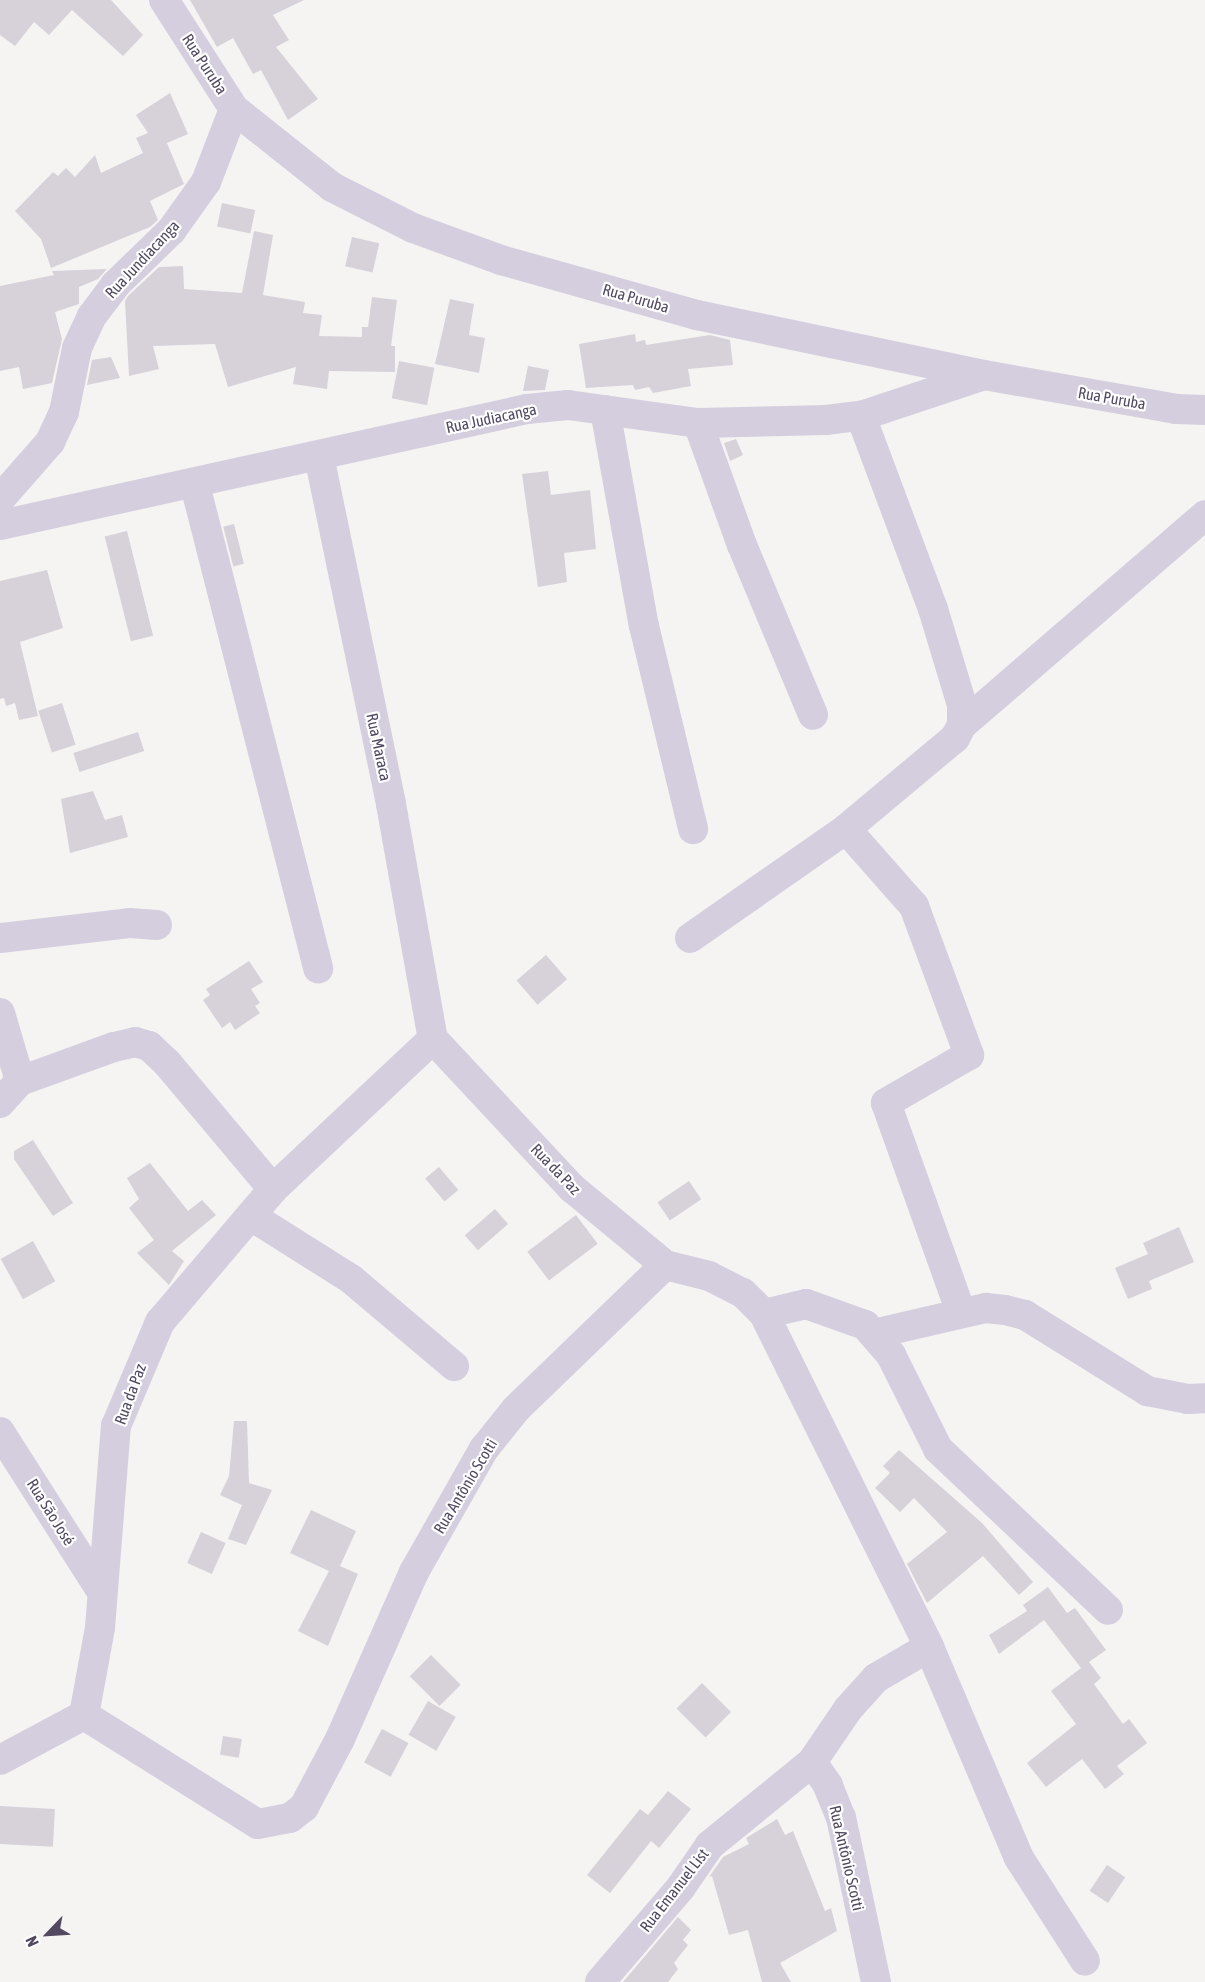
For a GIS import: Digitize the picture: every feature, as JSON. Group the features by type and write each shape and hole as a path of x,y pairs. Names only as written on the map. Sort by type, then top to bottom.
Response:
{"street":[{"name":"Rua Puruba","path":"164,0 234,109 332,187 413,228 501,260 697,315 984,375 1176,409 1205,410"},
{"name":"Rua Jundiacanga","path":"0,499 50,442 64,412 76,348 92,316 115,285 171,231 207,182 234,109"},
{"name":"Rua Judiacanga","path":"0,525 195,484 527,409 568,405 698,423 861,416 984,375"},
{"path":"605,410 644,626 693,829"},
{"path":"861,416 933,609 962,705 962,725"},
{"path":"698,423 742,546 813,715"},
{"name":"Rua Maraca","path":"319,456 391,804 433,1039"},
{"path":"195,484 318,969"},
{"path":"690,938 846,830 955,738 962,725 1205,516"},
{"path":"846,830 914,906 969,1055 886,1103 961,1313"},
{"path":"0,938 129,923 157,925"},
{"path":"0,1013 20,1080"},
{"name":"Rua da Paz","path":"84,1715 99,1638 116,1426 134,1376 160,1322 273,1189 433,1039 572,1188 665,1265"},
{"path":"0,1103 20,1080 114,1047 135,1042 149,1046 273,1189"},
{"path":"251,1216 351,1279 454,1366"},
{"path":"665,1265 709,1276 743,1293 764,1314 929,1647 1019,1858 1085,1961"},
{"name":"Rua Antônio Scotti","path":"84,1715 258,1824 290,1818 304,1807 325,1768 414,1572 484,1449 516,1409 665,1265"},
{"path":"764,1314 806,1304 865,1325 891,1355 938,1449 1108,1610"},
{"path":"873,1334 986,1308 1025,1315 1147,1391 1188,1399 1205,1398"},
{"name":"Rua São José","path":"0,1432 102,1592"},
{"path":"812,1762 842,1718 876,1678 929,1647"},
{"path":"0,1760 84,1715"},
{"name":"Rua Antônio Scotti","path":"812,1762 828,1785 841,1818 876,1982"},
{"name":"Rua Emanuel List","path":"600,1982 681,1887 710,1845 812,1762"}],"building":[{"path":"0,0 111,0 143,35 123,56 72,10 49,35 34,22 15,46 0,35"},
{"path":"190,0 304,0 273,15 289,40 276,47 318,99 288,120 261,70 253,74 233,38 217,47"},
{"path":"170,93 188,134 167,143 184,184 150,201 158,220 150,227 51,268 41,239 15,211 53,172 58,176 66,168 75,177 95,155 101,173 143,153 136,138 148,133 136,115"},
{"path":"222,203 255,210 250,234 217,226"},
{"path":"254,231 273,235 263,295 305,302 303,313 322,315 319,336 362,337 362,327 368,327 372,297 397,300 391,346 395,346 395,372 329,371 327,389 293,384 296,367 228,387 215,344 153,346 159,369 129,376 125,301 128,296 159,267 183,266 184,289 242,293"},
{"path":"352,237 379,243 373,273 345,266"},
{"path":"107,269 98,279 79,287 79,304 55,312 62,339 52,383 23,389 19,367 0,371 0,286 54,275 52,271"},
{"path":"450,299 474,304 469,335 485,338 479,373 435,364"},
{"path":"635,334 636,342 645,340 646,345 710,335 730,340 733,365 688,369 691,386 653,393 649,387 635,390 633,385 586,388 579,344"},
{"path":"111,357 120,378 87,385 92,360"},
{"path":"399,361 434,368 427,405 392,398"},
{"path":"528,366 549,370 545,390 523,391"},
{"path":"736,439 743,455 730,461 724,443"},
{"path":"548,471 551,495 590,490 596,549 564,553 567,582 538,587 522,474"},
{"path":"234,524 244,564 233,566 223,527"},
{"path":"127,531 153,636 131,641 105,537"},
{"path":"47,570 63,628 20,642 38,716 19,720 15,703 6,706 4,698 0,699 0,581"},
{"path":"62,703 76,745 52,753 38,711"},
{"path":"138,732 144,751 80,772 73,753"},
{"path":"93,791 105,820 122,815 128,837 70,853 61,799"},
{"path":"546,955 567,979 538,1005 517,981"},
{"path":"249,961 263,982 251,989 260,1003 255,1006 260,1013 235,1030 230,1022 222,1028 203,1000 210,995 206,989"},
{"path":"33,1140 73,1203 53,1216 14,1159 14,1151"},
{"path":"150,1163 188,1211 202,1200 216,1215 172,1251 184,1261 169,1285 137,1253 154,1240 129,1208 139,1199 127,1178"},
{"path":"439,1167 458,1190 444,1202 425,1179"},
{"path":"689,1181 701,1199 670,1220 657,1202"},
{"path":"495,1209 508,1224 478,1250 465,1235"},
{"path":"576,1215 598,1244 549,1280 527,1252"},
{"path":"1179,1227 1194,1262 1149,1281 1152,1289 1128,1299 1115,1268 1148,1254 1143,1243"},
{"path":"33,1241 55,1281 23,1299 1,1259"},
{"path":"234,1421 247,1421 249,1483 272,1490 246,1545 228,1539 242,1505 220,1495 229,1476"},
{"path":"899,1450 982,1523 1033,1582 1019,1595 983,1556 927,1603 907,1564 947,1532 914,1498 900,1512 875,1488 890,1473 883,1466"},
{"path":"311,1510 356,1531 340,1566 358,1574 328,1646 298,1631 329,1571 290,1553"},
{"path":"201,1532 226,1543 212,1574 187,1563"},
{"path":"1048,1587 1067,1613 1075,1608 1106,1650 1089,1662 1101,1678 1094,1684 1123,1724 1129,1719 1147,1743 1117,1766 1124,1774 1105,1789 1082,1759 1046,1787 1027,1763 1076,1724 1051,1691 1081,1668 1044,1620 999,1654 989,1635 1027,1611 1023,1605"},
{"path":"431,1655 461,1685 439,1706 410,1676"},
{"path":"702,1683 731,1712 706,1737 677,1708"},
{"path":"428,1701 456,1717 436,1751 409,1735"},
{"path":"382,1729 408,1743 391,1777 364,1763"},
{"path":"223,1736 242,1739 239,1758 220,1755"},
{"path":"668,1791 691,1809 659,1848 651,1841 610,1893 587,1875 640,1809 648,1815"},
{"path":"0,1806 55,1809 53,1847 0,1844"},
{"path":"777,1819 785,1835 793,1831 825,1911 831,1908 837,1931 780,1963 791,1982 762,1982 748,1930 729,1935 712,1876 709,1877 723,1857 749,1844 746,1838"},
{"path":"1107,1865 1125,1877 1108,1903 1090,1891"},
{"path":"678,1917 691,1930 683,1940 688,1945 674,1963 678,1969 668,1982 623,1982"}]}
